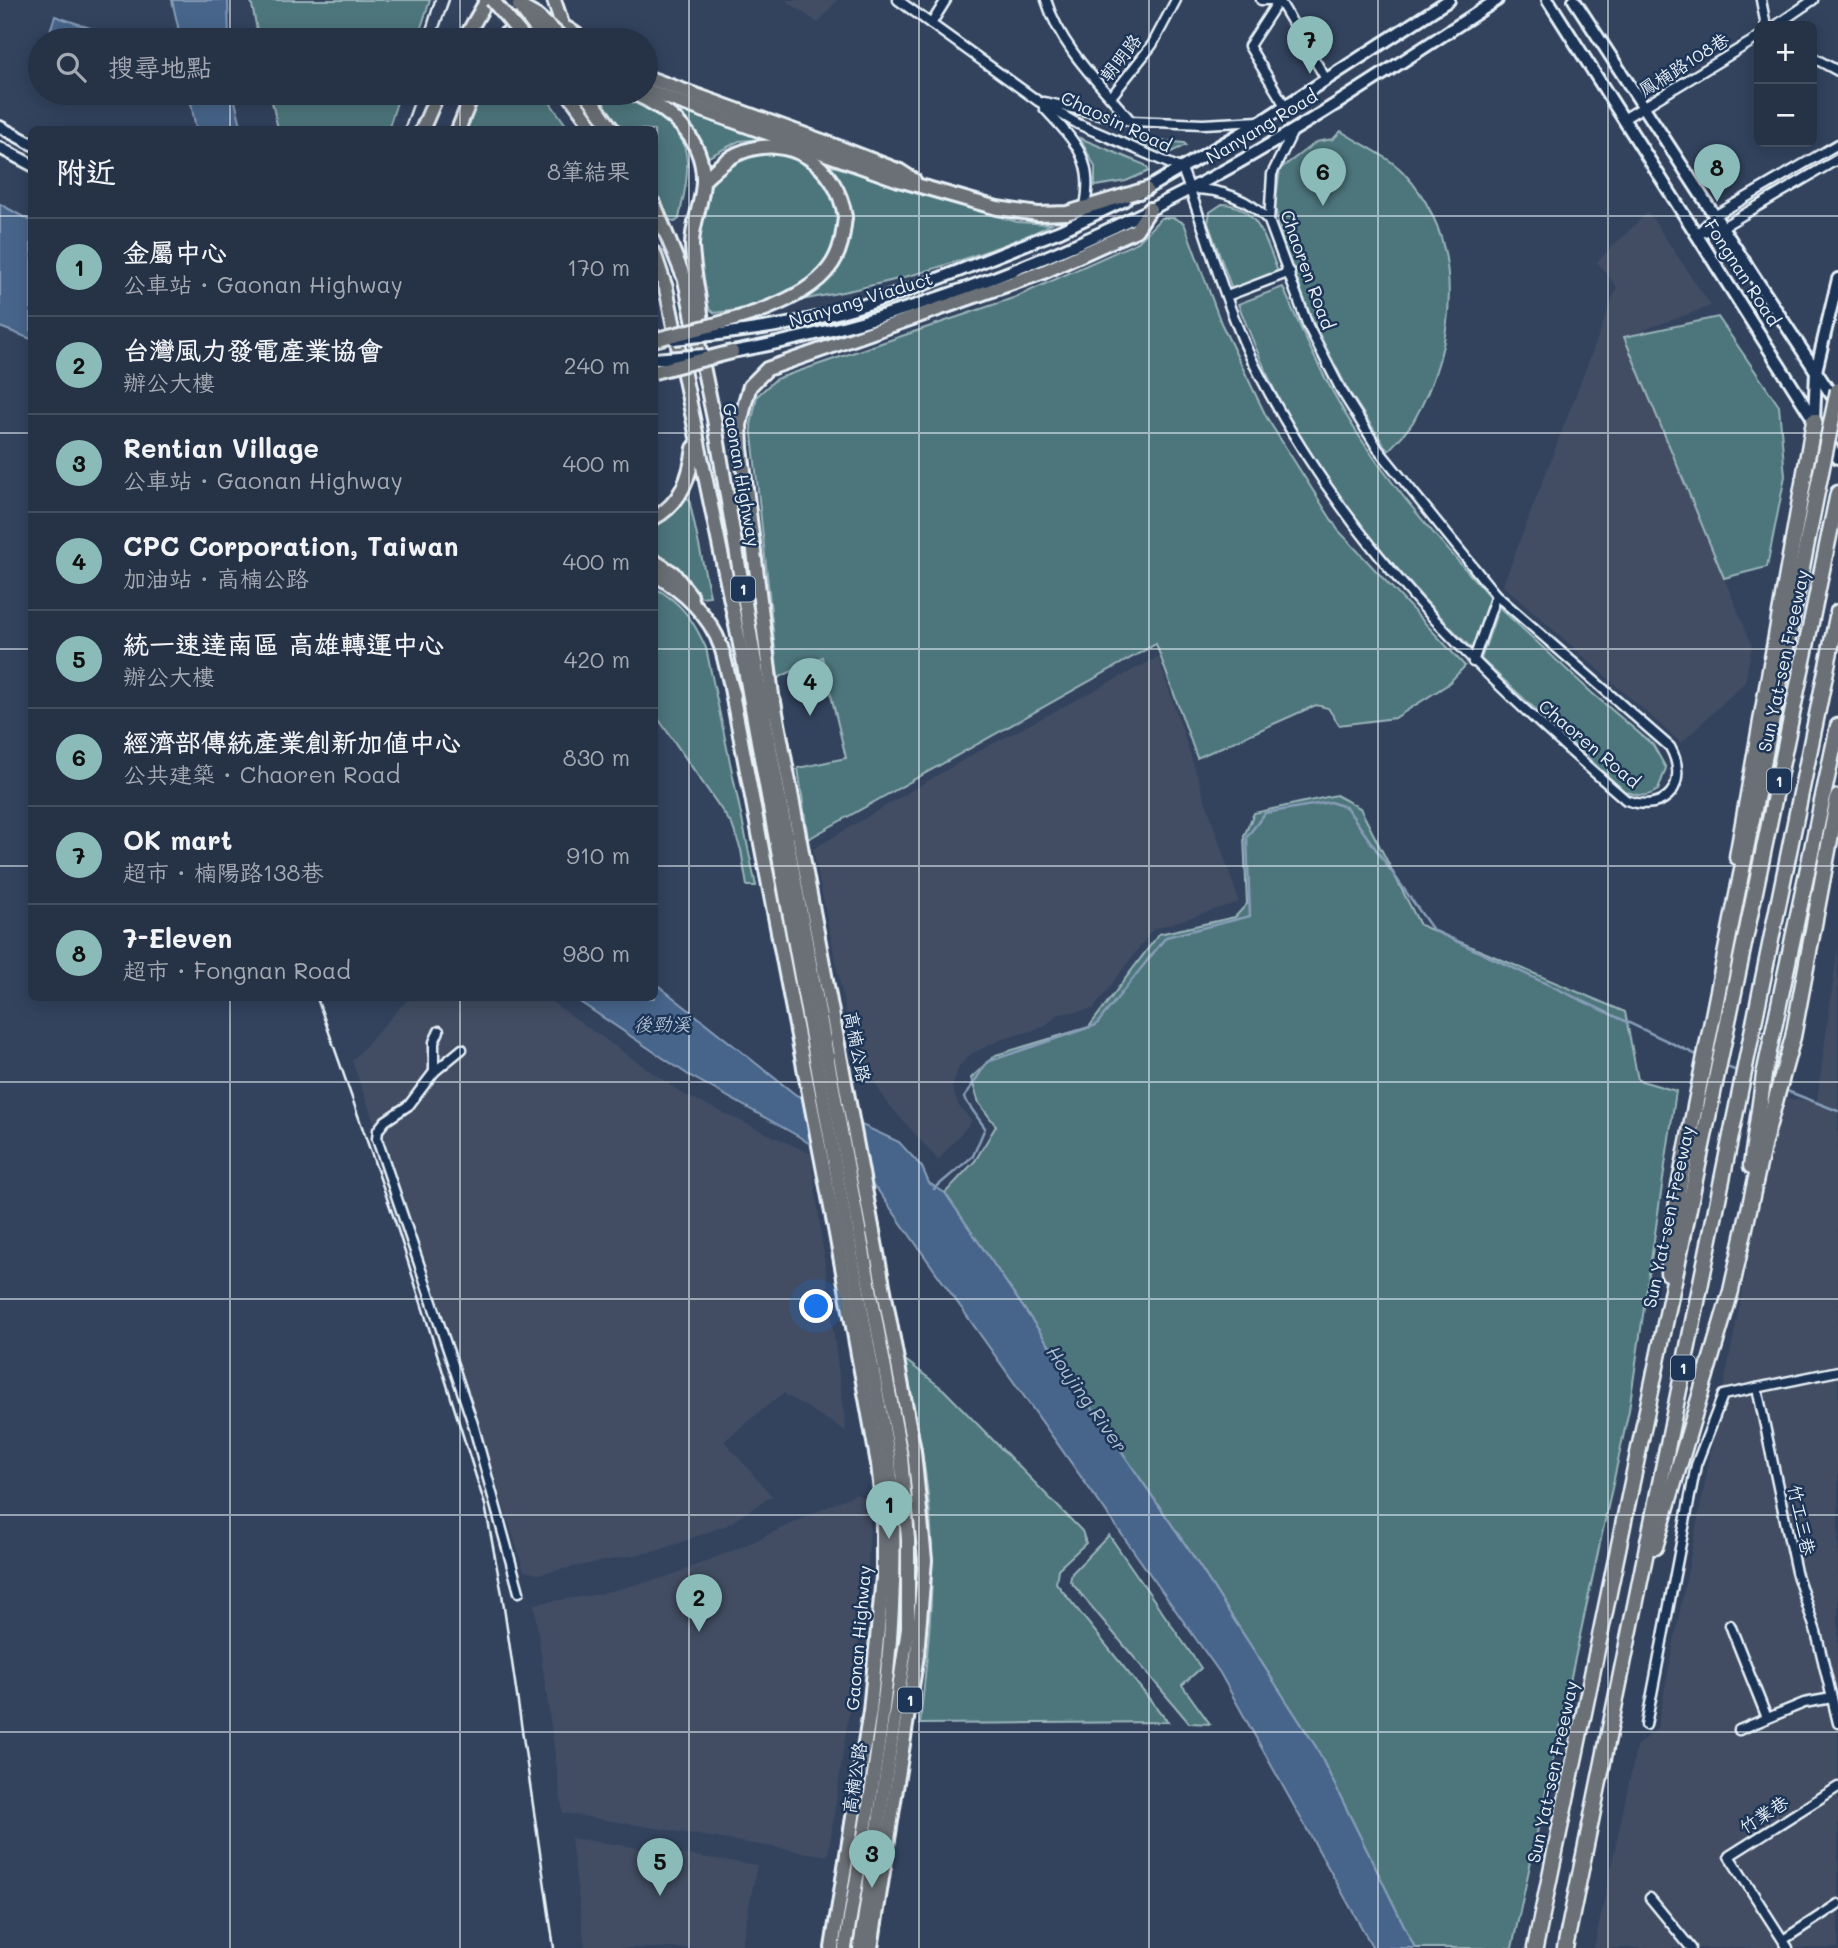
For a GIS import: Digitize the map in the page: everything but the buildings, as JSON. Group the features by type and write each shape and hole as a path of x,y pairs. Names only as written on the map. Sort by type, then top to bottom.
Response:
{"highway":[{"path":"1656,1373 1679,1187 1758,804 1838,390"},
{"path":"1721,974 1744,813 1814,421"},
{"name":"Sun Yat-sen Freeway","path":"1535,1948 1837,498"},
{"name":"1","path":"1565,1948 1838,612"},
{"path":"1624,1656 1731,1291 1742,1234 1763,1081 1838,726"},
{"path":"1742,1234 1802,1000 1838,797"}],"main road":[{"path":"472,28 489,0 515,28"},
{"path":"554,0 563,28"},
{"path":"516,3 554,28"},
{"path":"516,3 536,28"},
{"path":"658,81 900,171 920,184"},
{"path":"658,94 899,180 998,208 1082,215 1146,189"},
{"path":"424,126 433,105"},
{"path":"460,126 468,105"},
{"path":"577,105 593,126"},
{"path":"595,105 609,124"},
{"path":"655,105 671,114 688,133 698,154 703,181 692,243 702,306 704,366"},
{"path":"658,339 740,316 802,291 828,270 837,256 845,217 840,195 825,171 814,160 788,147 773,146 738,154 703,181"},
{"path":"774,772 774,737 768,703 741,448 741,412 750,386 767,369 894,327 1052,268 1136,230 1150,209"},
{"name":"Gaonan Highway","path":"658,214 685,280 768,703 774,772 819,1081 889,1460 896,1564 888,1674 845,1948"},
{"name":"Gaonan Highway","path":"658,265 666,288 748,685"},
{"path":"658,372 674,370 732,352"},
{"path":"658,516 667,510 686,486 696,437"},
{"path":"658,564 681,581 720,645 731,688 747,731 774,772"},
{"path":"658,577 699,609"},
{"path":"746,776 748,685"},
{"name":"高楠公路","path":"748,685 774,772 848,1095 889,1331 914,1451 925,1560 915,1667 871,1948"},
{"name":"1","path":"731,688 746,776"},
{"name":"Gaonan Highway","path":"774,772 835,1088"},
{"name":"Gaonan Highway","path":"746,776 878,1464 884,1542 870,1712 832,1948"},
{"name":"高楠公路","path":"835,1088 901,1456 909,1551 906,1640 860,1948"}],"street":[{"name":"Chaosin Road","path":"898,0 1038,101 1078,124 1181,169"},
{"path":"931,24 946,0"},
{"path":"1045,0 1056,27 1073,54 1131,121"},
{"name":"朝明路","path":"1111,97 1152,46 1177,0"},
{"path":"1261,0 1278,0"},
{"path":"1278,0 1249,44 1249,50 1284,106"},
{"path":"1278,0 1326,79"},
{"name":"Nanyang Road","path":"1146,189 1262,121 1449,0"},
{"name":"Nanyang Road","path":"1070,246 1189,189 1293,131 1497,0"},
{"name":"Fongnan Road","path":"1548,0 1838,458"},
{"name":"Fongnan Road","path":"1574,0 1838,404"},
{"path":"1761,0 1765,21"},
{"path":"1782,21 1813,0"},
{"name":"鳳楠路108巷","path":"1625,118 1754,40"},
{"path":"1817,60 1838,71"},
{"name":"Chaosin Road","path":"1038,101 1131,121 1203,124 1262,121"},
{"name":"Chaosin Road","path":"1038,101 1083,155 1087,176 1082,215"},
{"path":"0,127 28,142"},
{"name":"Chaoren Road","path":"1181,169 1255,366 1330,492 1426,614 1473,662 1626,800 1643,806 1658,803 1670,794 1677,780 1679,763 1670,747 1496,595 1378,449 1341,390 1308,326 1269,221 1272,174 1293,131"},
{"path":"1696,235 1716,215 1838,144"},
{"path":"1,148 28,162"},
{"path":"1696,235 1724,226 1838,159"},
{"path":"1189,189 1209,189 1247,202 1269,221"},
{"name":"Nanyang Viaduct","path":"658,340 739,332 815,318 898,293 1060,231 1082,215"},
{"name":"Nanyang Viaduct","path":"658,359 732,352 816,335 876,317 1070,246"},
{"path":"1227,296 1290,272"},
{"path":"1814,421 1816,371 1838,279"},
{"path":"1473,662 1496,595"},
{"path":"434,1072 434,1042 439,1031"},
{"path":"462,1049 434,1072 409,1105 378,1129 379,1150 473,1424 519,1592"},
{"path":"1646,1725 1696,1465 1723,1395 1838,1371"},
{"name":"竹工三巷","path":"1757,1388 1796,1572 1816,1632 1838,1723"},
{"path":"1730,1625 1768,1718"},
{"path":"1738,1730 1804,1703 1832,1698"},
{"name":"竹業巷","path":"1785,1944 1729,1856 1838,1787"},
{"path":"1650,1898 1691,1948"},
{"path":"1785,1944 1838,1903"}],"shaded area":[{"path":"785,0 837,0 818,23"},
{"path":"1648,212 1711,306 1624,337 1752,645 1745,682 1681,743 1503,585 1617,287 1597,262"},
{"path":"1158,657 1239,902 1153,929 1093,1009 1058,1014 1044,1027 1000,1040 971,1054 959,1066 952,1088 959,1106 972,1121 938,1160 884,1099 851,1038 813,849 975,753"},
{"path":"1838,946 1838,1948 1594,1948 1637,1745 1657,1729 1780,1098 1817,1101"},
{"path":"406,1001 550,1001 683,1094 811,1154 846,1431 783,1393 724,1441 772,1496 727,1525 660,1550 538,1574 524,1571 448,1327 352,1061"},
{"path":"855,1494 871,1500 867,1587 828,1856 563,1813 534,1604 599,1594 667,1577 744,1546"},
{"path":"571,1838 757,1865 741,1948 585,1948"}],"green space":[{"path":"251,0 430,0 421,28 257,28"},
{"path":"658,97 775,138 739,141 705,159 657,105"},
{"path":"273,105 396,105 389,126 277,126"},
{"path":"473,105 552,105 567,126 466,126"},
{"path":"603,105 647,105 660,114 682,140 687,158 687,175 679,219 675,222 666,217 658,201 658,126 617,126"},
{"path":"1341,131 1382,155 1403,172 1424,199 1438,229 1446,261 1449,294 1439,361 1413,422 1388,451 1348,390 1314,324 1284,247 1275,207 1280,169 1316,142 1333,139"},
{"path":"1080,138 1145,165 1149,171 1126,181 1095,186 1095,167"},
{"path":"1131,138 1184,143 1186,145 1167,154"},
{"path":"758,152 794,154 1017,222 1051,224 1022,238 924,272 785,303 715,313 709,309 702,278 698,241 701,204 706,189 715,176 730,165"},
{"path":"1222,204 1234,206 1252,218 1265,239 1278,272 1232,289 1208,223 1210,212"},
{"path":"1161,218 1174,218 1184,223 1221,323 1267,418 1338,530 1465,666 1447,685 1395,718 1339,725 1328,708 1316,705 1197,758 1156,644 808,839 798,768 846,758 822,657 778,678 751,425 757,396 776,379 1016,297 1138,242"},
{"path":"1283,287 1321,370 1367,448 1411,506 1490,597 1472,649 1392,563 1343,501 1280,401 1238,304"},
{"path":"1718,317 1779,406 1785,476 1767,567 1724,578 1624,337"},
{"path":"684,495 689,499 710,596 701,597 664,560 658,557 658,519"},
{"path":"658,590 686,613 706,648 756,886 747,886 741,850 732,825 658,718"},
{"path":"1499,607 1653,745 1666,768 1658,790 1642,795 1624,791 1481,659"},
{"path":"1336,795 1360,808 1420,925 1625,1012 1638,1080 1676,1091 1629,1410 1512,1948 1415,1948 1316,1747 1189,1550 945,1193 975,1161 996,1126 979,1103 971,1078 996,1055 1089,1027 1159,934 1235,917 1247,904 1244,836 1254,813"},
{"path":"904,1359 944,1390 1082,1531 1086,1543 1058,1569 1056,1583 1168,1722 920,1724 930,1614 931,1524 926,1476"},
{"path":"1109,1535 1201,1668 1182,1685 1210,1724 1189,1723 1070,1581 1072,1573"}],"water":[{"path":"172,0 228,0 229,28 178,28"},
{"path":"55,16 90,28 51,28"},
{"path":"191,105 236,105 241,126 195,126"},
{"path":"0,204 28,219 28,338 0,327"},
{"name":"後勁溪","path":"658,985 796,1095 899,1142 922,1167 929,1183 945,1193 1189,1550 1316,1747 1415,1948 1373,1948 1220,1673 877,1189 798,1136 687,1074 578,1001 658,1001"}],"waterway":[{"path":"934,1189 973,1156 985,1128 964,1098 987,1062 1096,1025 1166,937 1250,916 1247,837 1265,813 1330,802 1346,807 1433,930 1701,1057"},
{"path":"1724,1066 1740,1072"},
{"path":"1782,1089 1838,1111"}],"railway":[{"path":"427,28 435,0"},
{"path":"439,28 449,0"},
{"path":"405,126 413,105"},
{"path":"318,1001 396,1224 485,1505 502,1594 554,1948"}],"place":[{"name":"OK mart","path":"1310,74"},
{"name":"7-Eleven","path":"1717,202"},
{"name":"經濟部傳統產業創新加值中心","path":"1323,206"},
{"name":"CPC Corporation, Taiwan","path":"810,716"},
{"name":"金屬中心","path":"889,1539"},
{"name":"台灣風力發電產業協會","path":"699,1632"},
{"name":"Rentian Village","path":"872,1888"},
{"name":"統一速達南區 高雄轉運中心","path":"660,1896"}],"water label":[{"name":"Houjing River","path":"1087,1399"}]}
